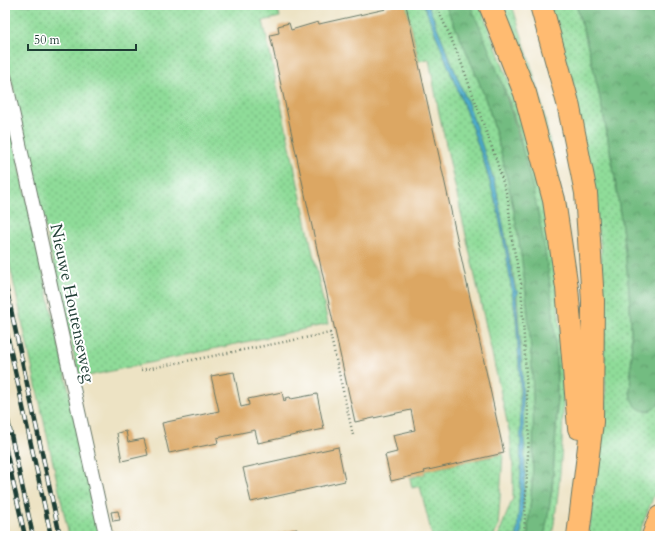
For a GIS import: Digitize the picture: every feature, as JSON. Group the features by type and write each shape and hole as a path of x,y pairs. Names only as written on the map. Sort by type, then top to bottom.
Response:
{"highway":[{"path":"490,5 525,93 554,200 568,288 584,490"},
{"path":"541,5 568,103 586,193 593,301 592,414 578,536"},
{"path":"652,536 660,517"}],"street":[{"name":"Nieuwe Houtenseweg","path":"5,78 106,536"}],"path":[{"path":"436,5 460,59 496,159 508,199 512,240 521,284 529,432 524,536"},
{"path":"141,370 330,333 353,435"}],"green space":[{"path":"5,5 277,5 280,17 263,21 328,324 79,378 5,51"},
{"path":"406,5 424,5 464,106 484,162 497,207 516,318 520,379 521,473 517,536 498,536 513,498 513,467 510,435 439,113 429,59 419,61"},
{"path":"428,5 445,5 470,60 491,116 511,199 525,286 532,374 533,468 528,528 529,536 521,536 525,473 522,370 517,295 496,188 469,106"},
{"path":"445,5 470,5 492,57 511,110 527,165 540,220 549,276 555,333 557,389 552,480 544,536 529,536 528,528 533,468 532,374 525,286 511,199 491,116 470,60"},
{"path":"470,5 480,5 515,100 531,148 549,231 554,264 562,350 563,381 560,473 552,536 544,536 552,491 557,419 557,371 553,322 520,135 508,98"},
{"path":"498,5 512,5 539,91 565,213"},
{"path":"549,5 576,5 598,91 615,179 626,259 631,340 630,393 633,402 659,404 660,401 660,480 638,536 588,536 606,410 601,248 573,84"},
{"path":"576,5 660,5 660,401 654,409 648,411 641,410 636,407 632,401 630,393 630,313 626,259 619,206 598,91"},
{"path":"5,100 101,536 69,536 5,243"},
{"path":"503,454 498,527 494,536 432,536 420,486 412,488 410,478 425,474 424,471"}],"water":[{"path":"424,5 428,5 469,106 496,187 515,289 518,292 516,297 522,370 525,473 521,536 517,536 521,473 520,379 516,318 506,253 497,207 484,162 464,106"}],"building":[{"path":"406,5 504,453 424,471 425,473 391,481 385,455 397,452 393,435 415,430 411,410 355,422 270,35 279,33 278,26 289,23 291,30 318,22 319,24 386,9 386,7"},
{"path":"234,372 241,407 249,405 248,399 282,392 284,401 286,400 285,398 290,397 291,399 317,394 324,429 258,443 255,430 217,438 218,443 169,453 162,423 219,411 211,376"},
{"path":"126,431 128,442 144,439 148,455 122,461 117,433"},
{"path":"338,447 345,481 251,502 243,468"},
{"path":"118,511 120,520 113,521 111,512"},
{"path":"297,529 298,536 273,536 273,534"}],"railway":[{"path":"5,282 60,536"},
{"path":"5,325 51,536"},
{"path":"5,407 33,536"},
{"path":"5,446 25,536"}]}
